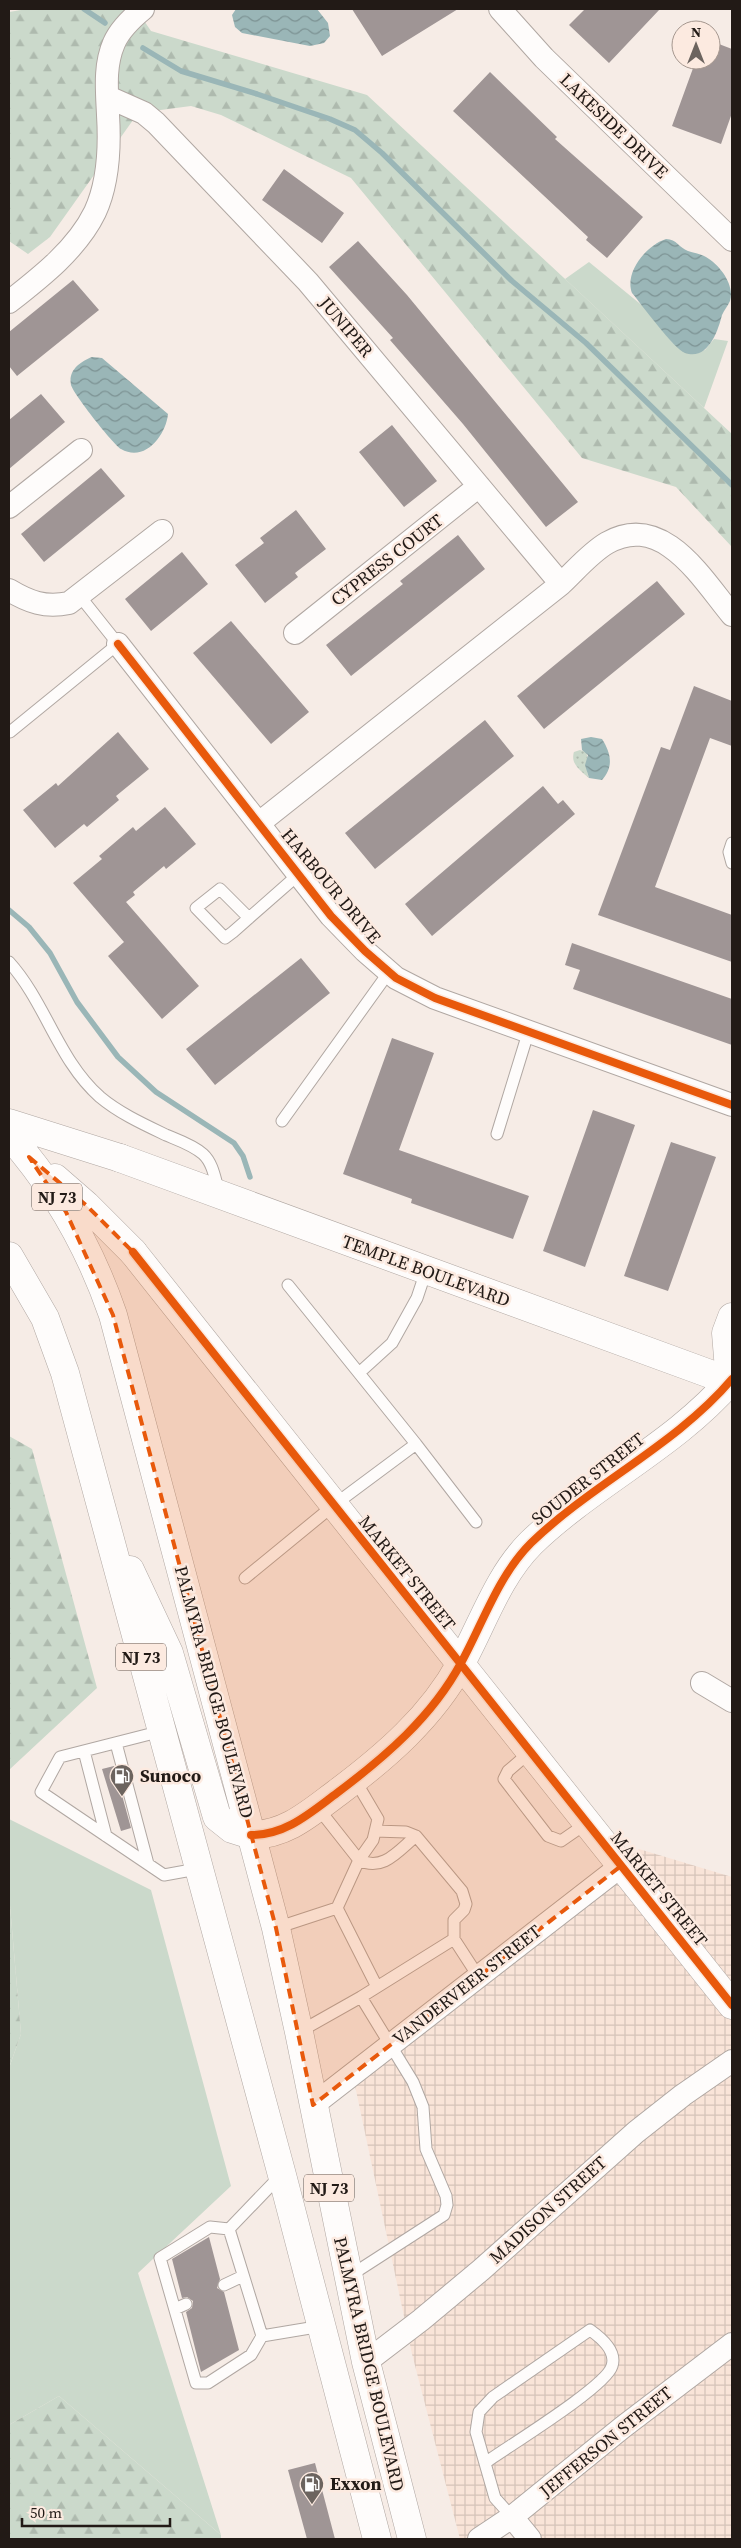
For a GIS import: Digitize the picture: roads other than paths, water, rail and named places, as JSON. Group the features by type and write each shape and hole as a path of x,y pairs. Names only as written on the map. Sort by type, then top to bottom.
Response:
{"main road":[{"name":"TEMPLE BOULEVARD","path":"9,1123 120,1158 732,1381"},
{"name":"PALMYRA BRIDGE BOULEVARD","path":"9,1135 29,1157 66,1212 94,1267 113,1315 276,1928 366,2362 412,2539"},
{"name":"MARKET STREET","path":"29,1157 86,1205 133,1252 732,2005"},
{"name":"PALMYRA BRIDGE BOULEVARD","path":"12,1264 45,1318 56,1346 162,1731 197,1869 282,2175 377,2539"},
{"path":"732,1317 726,1333 732,1381"},
{"name":"SOUDER STREET","path":"251,1835 281,1830 318,1808 384,1756 441,1695 461,1664 495,1594 519,1558 531,1544 559,1519 710,1404 732,1381"},
{"path":"102,1512 169,1653 217,1817 232,1829 251,1835"}],"street":[{"path":"9,302 66,252 95,212 104,188 108,163 108,60 114,42 126,24 143,9"},
{"name":"LAKESIDE DRIVE","path":"512,13 544,58 732,237"},
{"name":"JUNIPER","path":"108,97 144,113 182,148 308,282 561,584"},
{"path":"9,507 81,450"},
{"name":"CYPRESS COURT","path":"295,633 480,486"},
{"path":"9,590 35,603 52,607 69,603 162,531"},
{"name":"HARBOUR DRIVE","path":"259,823 561,584 607,543 619,538 646,535 658,538 684,558 732,615"},
{"name":"HARBOUR DRIVE","path":"118,644 331,916 365,951 389,972 435,998 529,1030 732,1105"},
{"path":"702,1683 732,1701"},
{"name":"VANDERVEER STREET","path":"313,2104 621,1866"},
{"name":"MADISON STREET","path":"366,2362 448,2298 636,2132 683,2095 732,2061"},
{"name":"JEFFERSON STREET","path":"479,2539 512,2517 623,2427 732,2344"},
{"path":"512,2517 530,2539"}],"lane":[{"name":"HARBOUR DRIVE","path":"79,595 118,644"},
{"path":"10,732 118,644"},
{"path":"732,843 729,852 732,863"},
{"path":"249,918 220,889 196,908 225,938 249,918 299,874"},
{"path":"9,962 28,988 70,1064 83,1080 100,1097 121,1112 202,1153 213,1169 220,1196"},
{"path":"282,1121 389,972"},
{"path":"497,1134 529,1030"},
{"path":"359,1373 392,1343 417,1298 426,1271"},
{"path":"288,1285 476,1522"},
{"path":"245,1578 334,1505 416,1444"},
{"path":"162,1731 60,1757 41,1792 164,1875 197,1869"},
{"path":"116,1743 148,1864"},
{"path":"84,1751 106,1836"},
{"path":"530,1752 508,1771 504,1779 548,1836 561,1841 587,1823"},
{"path":"276,1928 337,1908 359,1860 373,1840 378,1818 354,1780"},
{"path":"318,1808 359,1860 368,1864 377,1865 416,1836"},
{"path":"375,1831 406,1832 416,1836 465,1898 464,1910 454,1920 454,1939 478,1976"},
{"path":"337,1908 377,1987"},
{"path":"299,2032 361,1997 454,1939"},
{"path":"348,2277 444,2215 447,2205 446,2196 426,2149 423,2107 413,2082 389,2046 361,1997"},
{"path":"229,2229 282,2175"},
{"path":"210,2227 229,2229 262,2336 251,2355 208,2383 196,2383 160,2258 210,2227"},
{"path":"224,2285 243,2276"},
{"path":"175,2309 186,2304"},
{"path":"262,2336 322,2326"},
{"path":"485,2463 596,2386 612,2367 612,2354 599,2336 590,2330 493,2397 479,2412 476,2432 495,2498 512,2517"}],"water":[{"path":"236,9 317,9 328,23 330,36 324,43 310,46 242,33 235,27 232,15"},
{"path":"666,239 673,240 685,250 706,257 721,270 730,288 730,301 722,315 715,336 706,349 700,353 685,353 680,350 632,293 631,277 639,260 652,247"},
{"path":"92,357 102,358 168,414 159,438 146,450 130,452 121,449 102,429 71,385 71,375 76,367"},
{"path":"591,737 602,739 609,755 610,765 602,780 589,778 585,765 588,755 582,750 581,739"}],"waterway":[{"path":"84,9 105,23"},
{"path":"143,48 181,71 257,94 330,119 355,130 382,153 512,281 586,343 732,485"},
{"path":"9,910 29,927 50,953 77,1002 118,1057 156,1092 234,1143 243,1156 250,1177"}],"place":[{"name":"Sunoco","path":"122,1797"},
{"name":"Exxon","path":"312,2505"}]}
